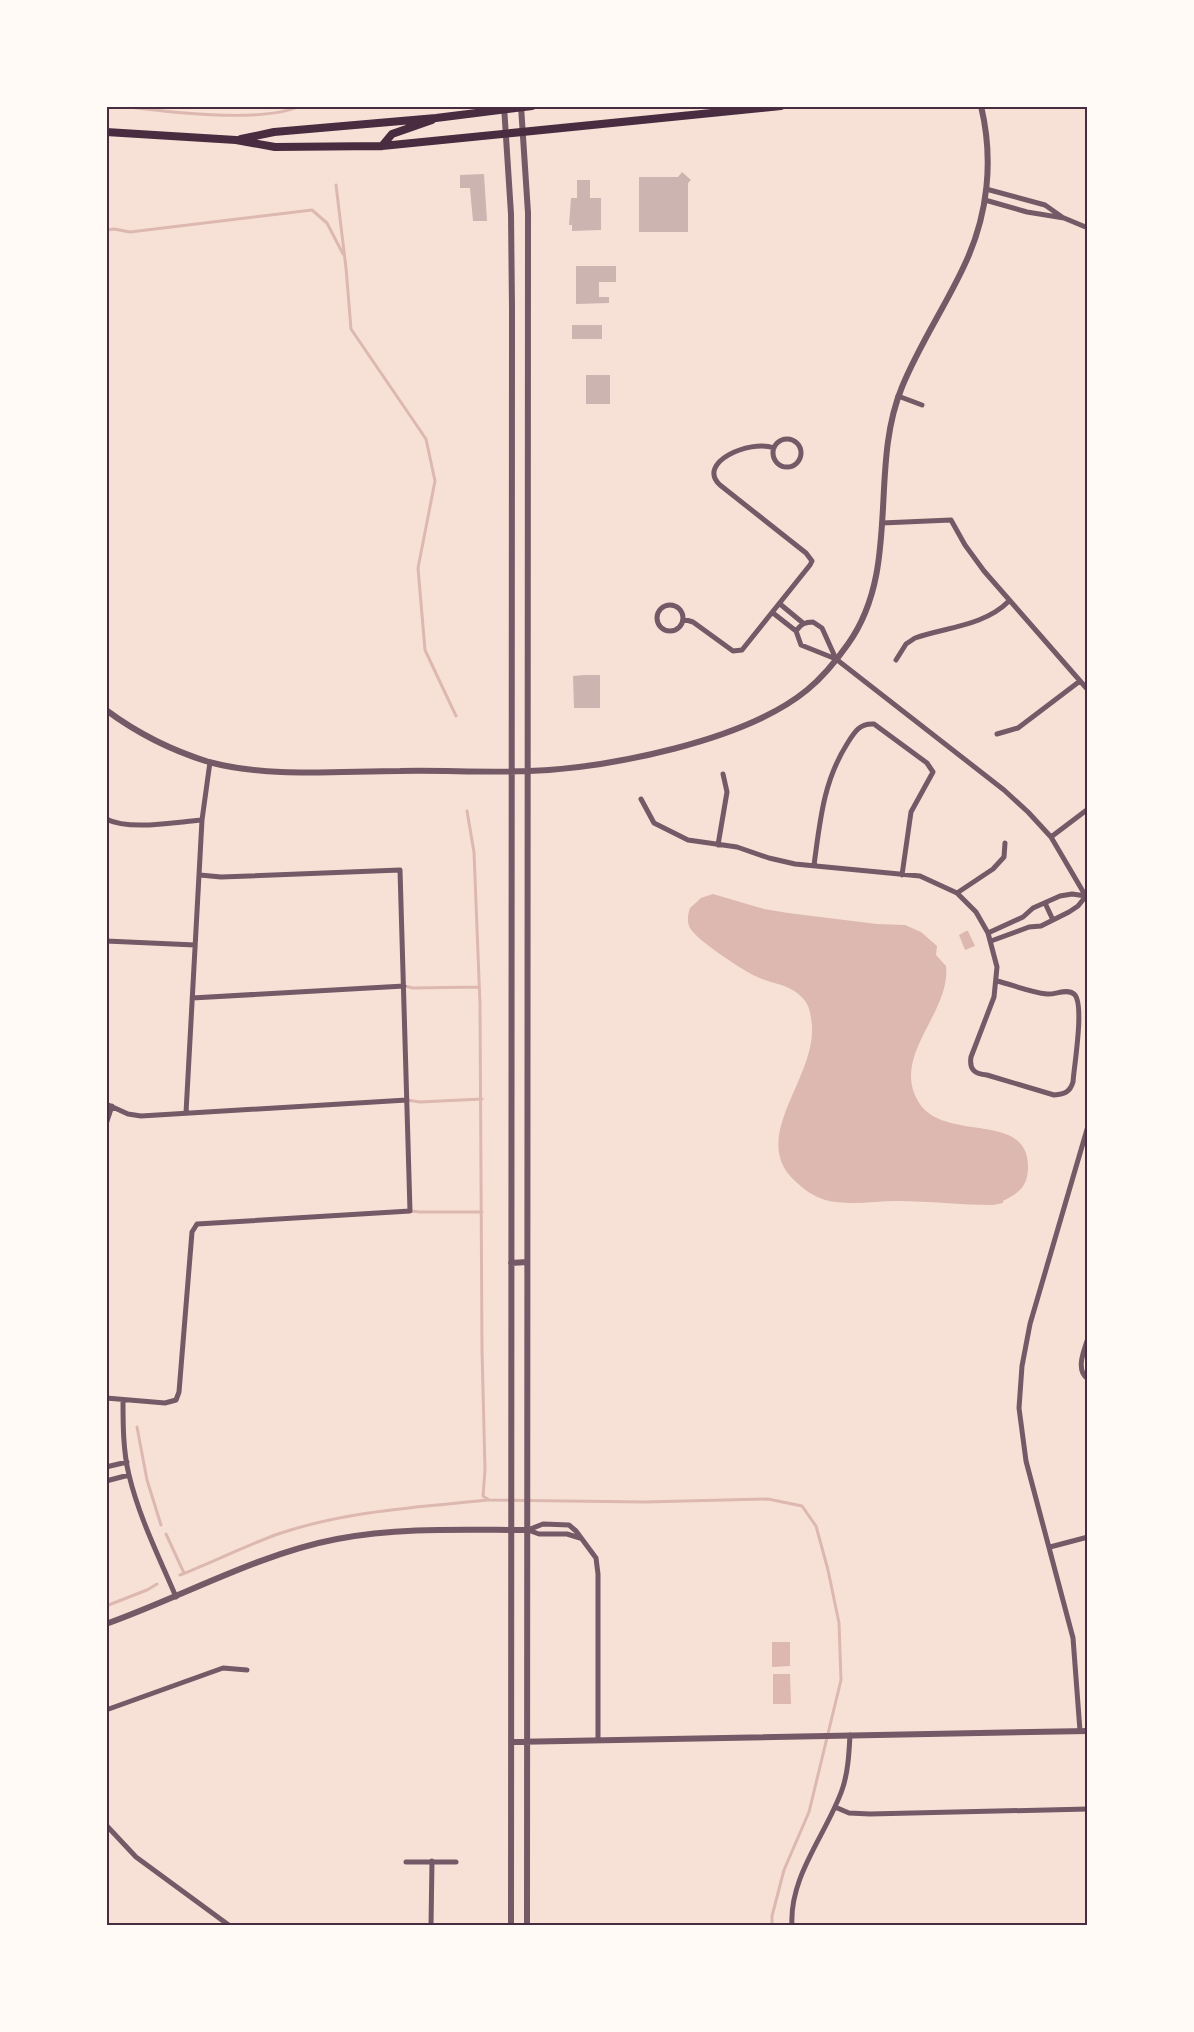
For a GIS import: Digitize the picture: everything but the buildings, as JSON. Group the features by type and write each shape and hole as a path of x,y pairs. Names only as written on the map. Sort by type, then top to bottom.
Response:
{"main road":[{"path":"236,140 274,132 436,118 532,106"},
{"path":"106,132 236,140 275,147 382,146 781,106"},
{"path":"382,146 392,134 436,118"}],"street":[{"path":"106,710 125,724 162,743 210,762 252,769 528,771 593,766 692,743 760,718 806,691 826,672 860,626 876,579 881,552 892,415 908,372 965,265 974,244 985,200 989,173 988,148 981,106"},
{"path":"521,107 528,213 526,1926"},
{"path":"504,108 511,214 512,309 511,1926"},
{"path":"986,189 1046,205 1064,218 1088,228"},
{"path":"985,200 1027,213 1064,218"},
{"path":"898,396 922,405"},
{"path":"789,439 797,443 802,451 801,456 797,464 783,467 774,458 774,448 780,441 789,439"},
{"path":"683,620 693,622 727,648 738,652 747,646 812,561 806,553 717,483 714,474 721,462 734,451 745,447 765,445 774,448"},
{"path":"882,523 951,520 965,545 984,571 1088,690"},
{"path":"896,660 906,644 915,638 982,620 999,611 1009,601"},
{"path":"671,604 681,611 683,620 675,630 666,631 658,626 656,617 660,609 671,604"},
{"path":"780,604 803,623"},
{"path":"773,613 796,631 798,640 805,648 836,659 1004,790 1050,837 1087,897"},
{"path":"796,631 803,623 813,622 822,627 836,659"},
{"path":"997,734 1018,728 1080,681"},
{"path":"814,865 823,801 830,776 852,736 866,723 874,724 883,730 927,763 933,772 911,812 902,874"},
{"path":"186,1113 202,820 210,762"},
{"path":"718,845 727,792 723,774"},
{"path":"641,799 654,823 688,840 737,847 787,862 920,876 957,893 976,912 988,933 997,967 997,981 991,1006 971,1057 972,1070 978,1074 1054,1095 1064,1094 1071,1089 1073,1082 1079,1015 1079,1002 1075,995 1069,992 1048,994 997,981"},
{"path":"1050,837 1088,809"},
{"path":"106,819 120,824 202,820"},
{"path":"957,893 993,869 1004,857 1005,843"},
{"path":"106,1398 165,1403 176,1400 179,1392 192,1232 197,1224 410,1211 400,870 221,878 200,875"},
{"path":"988,933 1023,917 1033,908 1045,903 1072,894 1087,897"},
{"path":"991,941 1029,927 1041,927 1078,906 1087,897"},
{"path":"1045,903 1053,920"},
{"path":"106,941 195,945"},
{"path":"192,998 404,986"},
{"path":"106,1124 109,1105 128,1114 141,1116 407,1100"},
{"path":"511,1742 1084,1731 1073,1638 1023,1447 1019,1408 1020,1384 1030,1324 1088,1126"},
{"path":"511,1263 527,1262"},
{"path":"1088,1338 1081,1370 1082,1375 1088,1380"},
{"path":"123,1400 123,1432 129,1475 149,1535 176,1597"},
{"path":"106,1467 127,1462"},
{"path":"106,1480 129,1475"},
{"path":"528,1530 543,1524 569,1525 596,1558 598,1740"},
{"path":"561,1524 561,1533"},
{"path":"106,1624 272,1557 337,1539 413,1531 512,1530 528,1530 539,1534 561,1533 580,1538"},
{"path":"1050,1547 1088,1537"},
{"path":"106,1710 223,1668 247,1670"},
{"path":"792,1926 791,1912 804,1868 835,1807 845,1779 850,1735"},
{"path":"835,1807 849,1813 870,1814 1088,1809"},
{"path":"106,1825 136,1857 226,1924"},
{"path":"406,1862 456,1862"},
{"path":"431,1926 432,1862"}],"shaded area":[{"path":"713,894 764,909 788,913 877,924 905,925 921,932 937,946 936,955 946,966 945,983 940,1000 916,1050 912,1067 912,1084 918,1101 930,1114 946,1122 1001,1132 1015,1139 1025,1150 1028,1169 1026,1181 1020,1190 1003,1203 993,1205 909,1201 843,1203 816,1196 794,1180 782,1162 778,1144 782,1124 812,1039 809,1009 800,995 794,991 747,971 718,953 693,932 688,922 690,908 701,898"},
{"path":"966,931 975,946 965,950 959,935"},
{"path":"772,1642 790,1642 790,1666 772,1667"},
{"path":"773,1674 790,1674 791,1704 773,1704"}],"waterway":[{"path":"122,106 213,115 262,114 300,106"},
{"path":"336,185 351,329 426,439 435,481 418,568 425,650 456,716"},
{"path":"106,230 130,232 312,210 327,223 343,254"},
{"path":"467,811 474,852 480,1004 485,1470 483,1496 489,1500 645,1502 768,1499 802,1506 816,1526 839,1623 841,1680 809,1812 784,1870 772,1916 772,1926"},
{"path":"404,986 413,988 479,987"},
{"path":"407,1100 420,1102 482,1099"},
{"path":"410,1211 482,1212"},
{"path":"137,1427 147,1480 161,1525"},
{"path":"180,1575 278,1534 303,1526 382,1511 488,1500"},
{"path":"166,1534 184,1573"},
{"path":"106,1606 157,1584"}]}
